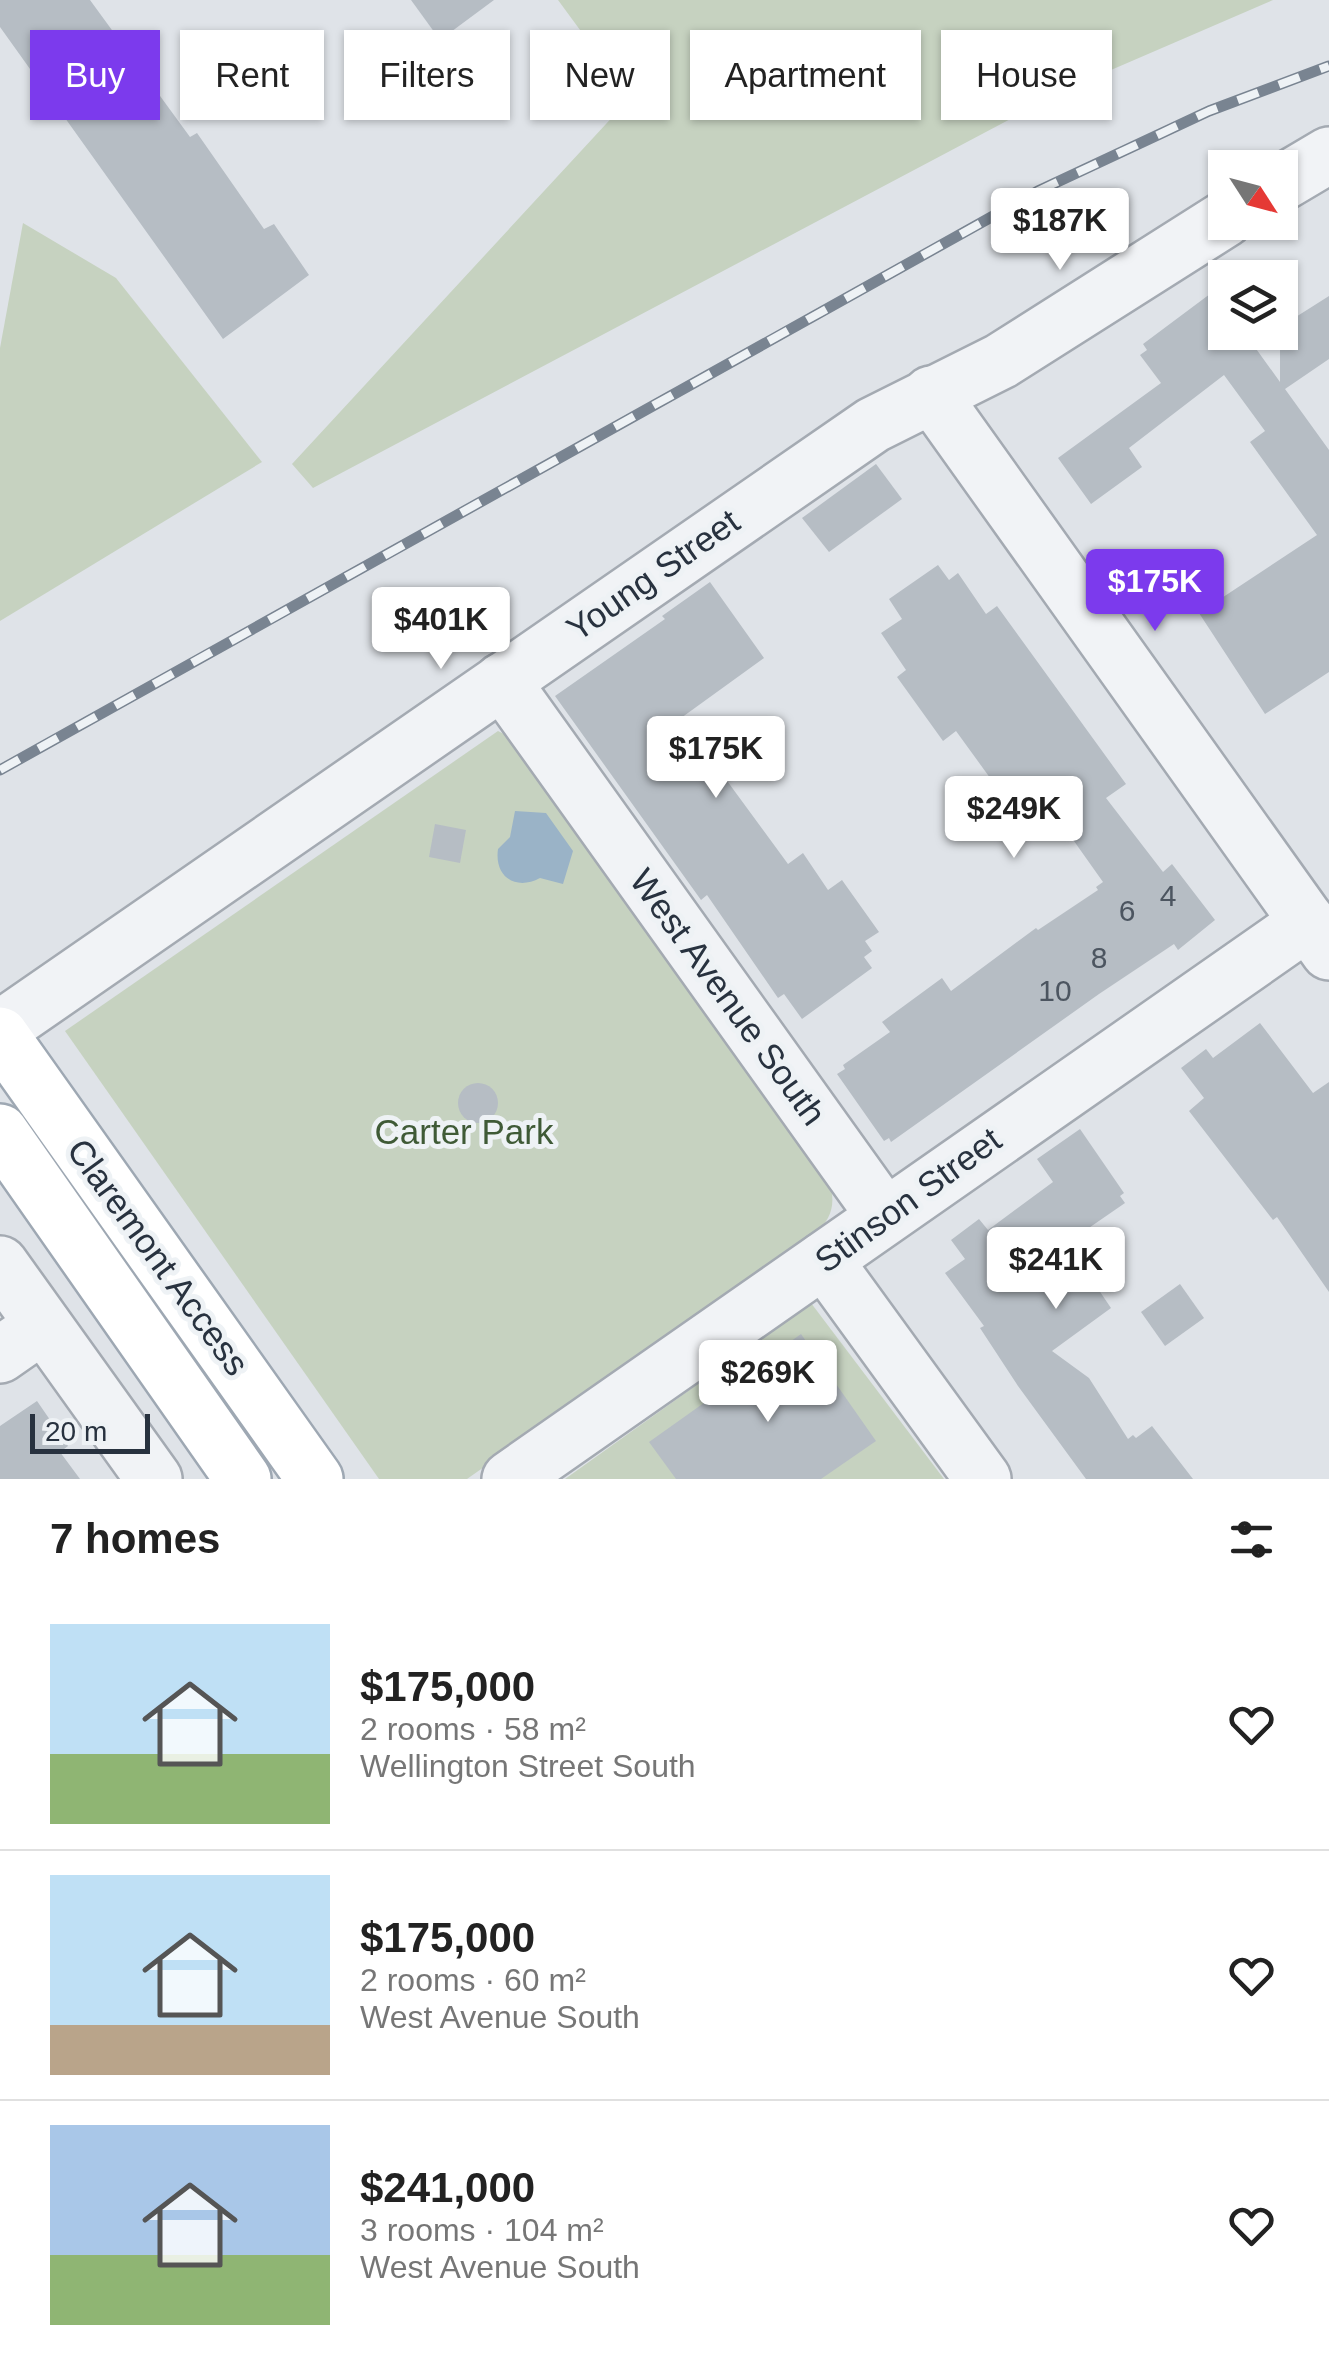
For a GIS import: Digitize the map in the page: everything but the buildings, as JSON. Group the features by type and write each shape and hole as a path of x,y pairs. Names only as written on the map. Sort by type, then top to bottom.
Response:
{"main road":[{"name":"Claremont Access","path":"0,1032 315,1479"},
{"name":"Claremont Access","path":"0,1132 243,1479"}],"street":[{"path":"1298,173 1329,154"},
{"name":"Young Street","path":"0,1032 873,424 1001,361 1208,229"},
{"path":"931,394 1318,937"},
{"name":"West Avenue South","path":"502,681 884,1215"},
{"name":"Stinson Street","path":"510,1479 884,1215 1318,937"},
{"path":"824,1260 983,1479"},
{"path":"0,1264 21,1340 154,1479"}],"green space":[{"path":"558,0 1273,0 1112,70 1112,30 941,30 941,120 1008,120 313,488 292,464 610,120 670,120 670,30 580,30"},
{"path":"23,223 116,278 262,462 0,621 0,348"},
{"name":"Carter Park","path":"498,731 510,737 828,1177 831,1208 826,1222 814,1235 467,1479 379,1479 65,1031"},
{"path":"811,1303 944,1479 565,1479"}],"water":[{"path":"515,811 546,813 573,851 563,884 540,878 515,882 503,874 498,849 510,837"}],"railway":[{"path":"0,770 1038,191 1209,111 1329,66"}]}
